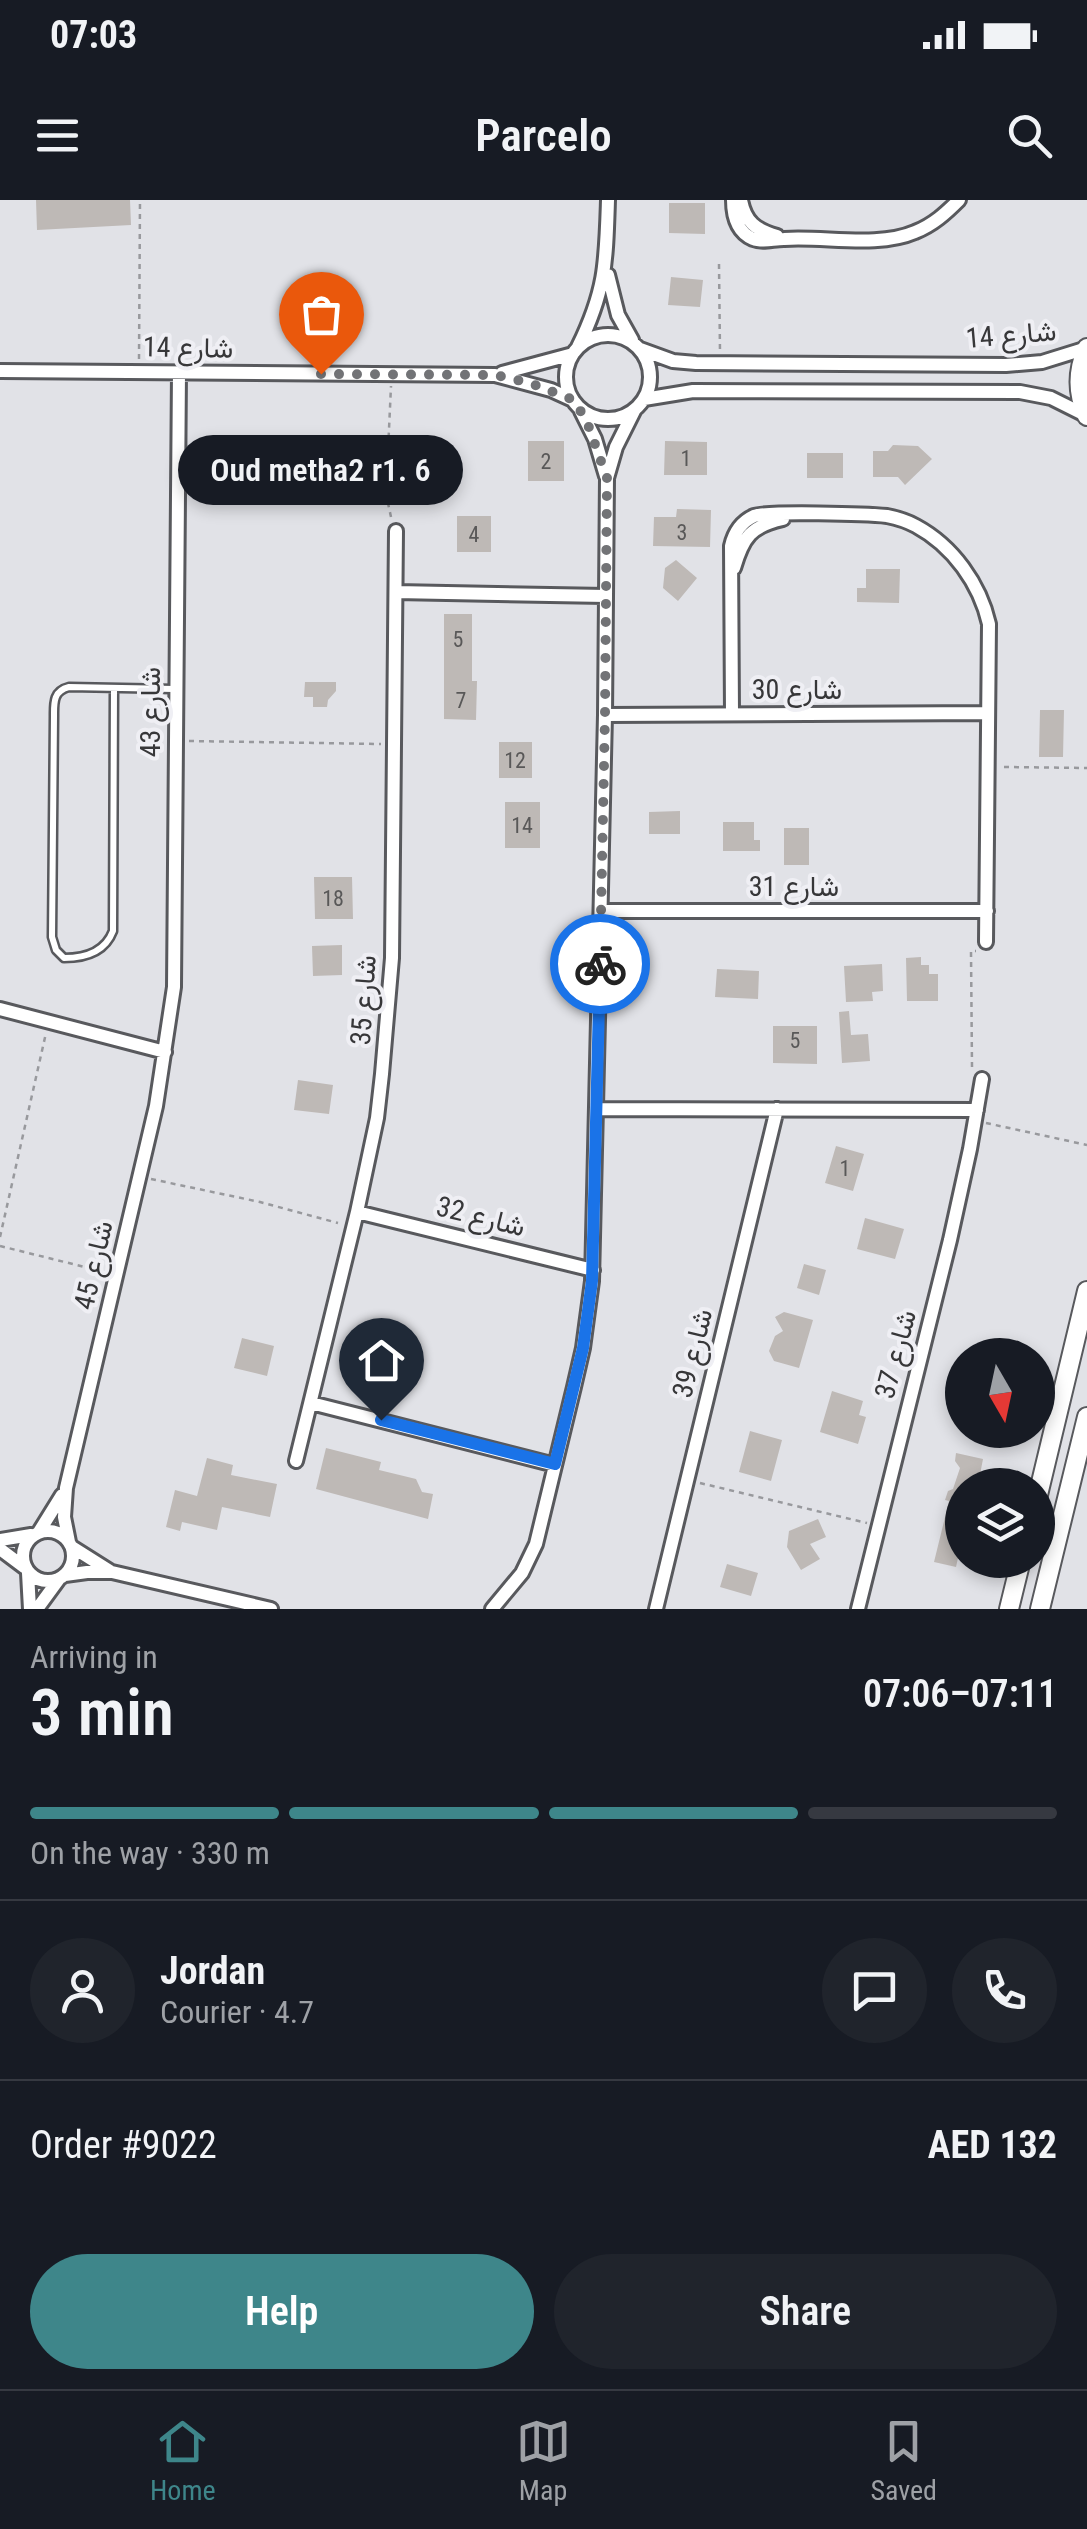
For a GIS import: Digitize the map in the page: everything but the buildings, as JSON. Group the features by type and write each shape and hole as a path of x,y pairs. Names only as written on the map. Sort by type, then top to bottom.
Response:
{"main road":[{"path":"1087,348 1080,364 1079,382 1087,416"},
{"path":"1044,1468 1087,1291"},
{"path":"1040,1609 1087,1417"},
{"path":"1009,1609 1017,1578"}],"street":[{"path":"607,478 595,439 566,378 568,365 600,297 606,262 608,200"},
{"path":"737,200 751,224 784,239 906,236 938,220 959,200"},
{"path":"492,1609 514,1586 536,1544 583,1348 592,1270 607,478 616,447 650,379 646,358 622,326 606,262"},
{"path":"575,351 600,336 624,338 638,347"},
{"name":"شارع 14","path":"638,347 672,360 720,363 1006,365 1042,362 1087,348"},
{"name":"شارع 14","path":"495,375 575,351"},
{"name":"شارع 14","path":"0,370 495,375 530,383 576,403"},
{"name":"شارع 43","path":"165,1052 175,961 179,372"},
{"name":"شارع 14","path":"639,404 693,390 1020,392 1051,398 1087,416"},
{"path":"576,403 600,418 612,418 639,404"},
{"path":"732,714 732,578 742,546 756,527 800,515 883,516 904,520 932,537 964,569 978,591 989,624 986,947"},
{"name":"شارع 35","path":"296,1461 358,1212 377,1118 390,994 396,531"},
{"path":"396,592 606,596"},
{"name":"شارع 30","path":"605,715 988,713"},
{"name":"شارع 31","path":"601,911 986,911"},
{"path":"0,1009 165,1052"},
{"name":"شارع 45","path":"70,1544 63,1507 66,1488 156,1106 165,1052"},
{"name":"شارع 37","path":"858,1609 950,1240 976,1115 977,1075"},
{"path":"597,1109 976,1115"},
{"name":"شارع 39","path":"656,1609 777,1110"},
{"name":"شارع 32","path":"358,1212 592,1270"},
{"path":"311,1403 555,1464"},
{"name":"شارع 45","path":"36,1533 66,1488"},
{"path":"0,1540 52,1531 112,1572"},
{"path":"34,1609 22,1560 24,1546 36,1533"},
{"path":"34,1609 72,1565 70,1544"},
{"path":"0,1549 46,1582 87,1572 112,1572 271,1609"}],"lane":[{"path":"114,688 112,937 81,958 64,958 52,936 54,700 65,688 114,688 176,689"}],"path":[{"path":"139,370 140,200"},
{"path":"719,264 720,363"},
{"path":"392,374 386,494 396,531"},
{"path":"175,741 392,744"},
{"path":"988,766 1087,768"},
{"path":"977,1075 971,950 986,947"},
{"path":"0,1237 49,1022"},
{"path":"976,1115 1087,1146"},
{"path":"140,1176 354,1227"},
{"path":"0,1246 116,1275"},
{"path":"687,1480 878,1526"}],"way so far":[{"path":"321,374 495,375 574,400 587,422 607,478 600,964"}],"place":[{"name":"Oud metha2 r1. 6","path":"321,374"}],"route":[{"path":"381,1420 555,1464 583,1348 592,1281 600,964"}]}
